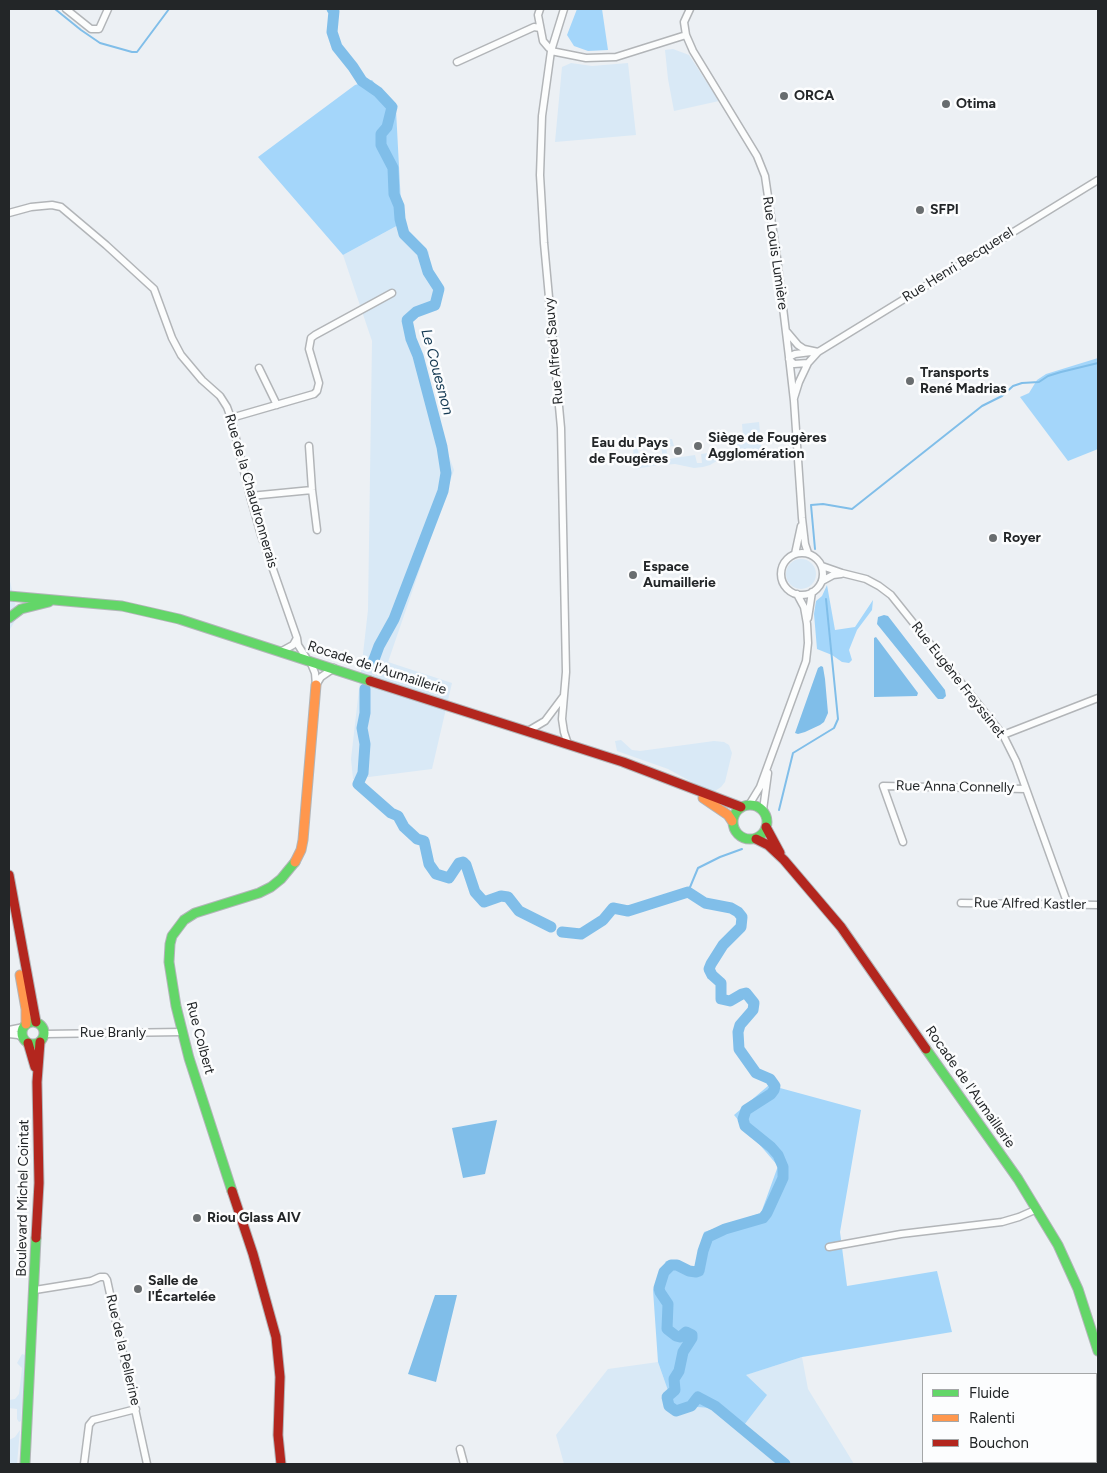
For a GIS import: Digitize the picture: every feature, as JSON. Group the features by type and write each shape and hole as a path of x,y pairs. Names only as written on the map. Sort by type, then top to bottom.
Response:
{"main road":[{"name":"Rocade de l'Aumaillerie","path":"9,596 113,604 148,610 282,651 568,744 745,806"},
{"name":"Rocade de l'Aumaillerie","path":"9,618 21,609 56,600"},
{"name":"Rue Colbert","path":"281,1464 278,1435 280,1376 276,1337 253,1254 182,1032 169,962 170,944 177,927 184,920 195,914 259,893 271,887 288,872 301,850 316,685"},
{"name":"Rocade de l'Aumaillerie","path":"684,785 724,812 732,821"},
{"path":"754,805 763,810 766,816 766,827 760,836 750,840 739,836 735,832 732,821 735,813 745,806 754,805"},
{"name":"Rocade de l'Aumaillerie","path":"766,827 784,860"},
{"name":"Rocade de l'Aumaillerie","path":"756,838 768,845 784,860 841,927 1018,1179 1058,1245 1078,1289 1098,1351"},
{"path":"9,875 10,898 36,1022 44,1027 42,1038 34,1044 26,1040 22,1032 25,1025 26,1010 9,916"},
{"path":"19,969 28,982"},
{"path":"25,1025 36,1022"},
{"name":"Boulevard Michel Cointat","path":"37,1082 42,1038"},
{"name":"Boulevard Michel Cointat","path":"25,1464 40,1183 37,1082 33,1055 26,1040"}],"street":[{"path":"66,9 91,30 99,29 108,9"},
{"path":"540,9 538,15 540,28 543,41 549,48 586,58 616,57 686,35 684,22 690,9"},
{"name":"Rue Alfred Sauvy","path":"564,9 552,50 542,116 540,175 544,244 561,428 566,672 562,719 568,744"},
{"path":"457,62 534,27 540,28"},
{"name":"Rue Louis Lumière","path":"686,35 692,51 757,156 765,176 786,330 794,401 802,518 808,554"},
{"name":"Rue Henri Becquerel","path":"794,401 799,382 808,364 818,352 1098,180"},
{"name":"Rue de la Chaudronnerais","path":"9,213 31,207 52,205 61,207 154,289 181,355 202,380 220,396 227,407 263,541 298,645 308,660"},
{"path":"231,418 307,396 317,391 318,378 309,349 311,338 392,292"},
{"path":"786,330 798,345 804,349 818,352"},
{"name":"Rue Henri Becquerel","path":"789,358 794,354 818,352"},
{"path":"789,358 794,364 808,364"},
{"path":"259,368 277,405"},
{"path":"309,446 317,530"},
{"path":"250,496 312,490"},
{"name":"Rue Louis Lumière","path":"795,554 802,518"},
{"path":"795,554 808,554 816,558 822,566 822,581 812,592 802,595 797,594 786,588 781,576 784,562 795,554"},
{"name":"Rue Eugène Freyssinet","path":"822,566 842,574 866,579 879,586 890,596 1003,736 1016,761 1068,905"},
{"path":"822,581 833,575 842,574"},
{"path":"807,624 812,592"},
{"path":"745,806 760,787 806,661 808,643 807,624 804,607 797,594"},
{"path":"282,651 293,645 297,638"},
{"name":"Rue Colbert","path":"308,660 315,673 316,685"},
{"path":"316,685 320,677 334,668"},
{"path":"528,731 545,721 564,696"},
{"path":"1003,736 1098,698"},
{"path":"763,810 769,764"},
{"name":"Rue Anna Connelly","path":"903,842 883,786 1026,789"},
{"name":"Rue Alfred Kastler","path":"961,903 1098,905"},
{"path":"9,1030 25,1025"},
{"name":"Rue Branly","path":"42,1038 182,1032"},
{"path":"9,1034 18,1035 26,1040"},
{"path":"829,1247 901,1234 1002,1222 1037,1209"},
{"name":"Rue de la Pellerine","path":"35,1290 90,1281 100,1277 107,1280 147,1464"},
{"path":"84,1464 89,1424 93,1420 136,1409"},
{"path":"460,1450 464,1464"}],"shaded area":[{"path":"577,9 602,9 608,50 588,51 574,46 567,35"},
{"path":"673,49 689,55 719,101 674,111 665,50"},
{"path":"571,63 592,66 628,63 636,135 555,142 562,67"},
{"path":"372,80 396,110 402,223 343,255 258,157 355,85"},
{"path":"402,223 429,252 429,272 442,287 438,310 410,315 408,324 415,341 411,353 454,470 388,662 452,683 432,769 353,779 351,759 368,610 372,341 343,255"},
{"path":"1098,358 1098,449 1068,461 1020,397 1029,393 1037,380 1046,374"},
{"path":"759,422 762,453 738,456 736,437 743,436 742,424"},
{"path":"636,437 640,462 659,461 658,465 635,469 632,438"},
{"path":"672,439 674,446 666,447 668,459 695,455 697,463 702,463 701,454 732,450 734,457 720,459 703,467 694,468 675,464 664,465 660,440"},
{"path":"801,559 807,560 815,568 815,580 807,588 801,589 795,588 787,580 786,574 787,568 795,560"},
{"path":"9,577 18,616 9,631"},
{"path":"827,585 835,630 855,627 873,600 872,610 857,630 849,650 852,660 849,663 842,662 832,655 817,649 814,614 816,601 822,596"},
{"path":"888,616 945,690 946,696 943,699 936,697 877,624 878,617"},
{"path":"876,637 918,693 917,696 874,697 874,638"},
{"path":"823,667 825,679 828,713 824,722 820,725 805,732 795,733 818,668"},
{"path":"621,740 632,750 640,751 714,741 724,742 729,745 732,753 725,782 712,793 668,769 617,751 615,741"},
{"path":"769,1085 861,1110 840,1232 847,1286 937,1271 952,1332 802,1357 746,1375 767,1395 744,1425 709,1408 673,1405 658,1362 653,1290 666,1261 696,1268 704,1232 761,1213 778,1166 734,1115"},
{"path":"497,1120 485,1174 463,1178 452,1128"},
{"path":"435,1295 457,1295 436,1382 408,1374"},
{"path":"22,1354 25,1355 21,1421 19,1422 17,1419 17,1409 9,1408 9,1400 15,1399 19,1394 22,1368 17,1363"},
{"path":"802,1357 808,1389 854,1464 564,1464 556,1435 608,1369 658,1362 673,1405 709,1408 744,1425 745,1375"},
{"path":"20,1430 17,1464 9,1464 9,1440 15,1437"}],"waterway":[{"path":"55,9 100,43 132,52 137,52 169,9"},
{"name":"Le Couesnon","path":"332,9 334,11 332,32 337,47 362,81 378,92 392,107 387,127 381,134 381,145 393,168 394,194 399,206 400,219 404,234 422,252 428,272 439,289 435,305 416,312 407,320 442,447 446,473 443,491 394,619 379,646 372,665"},
{"path":"815,549 811,505 823,504 852,509 982,406 1002,396 1013,386 1022,383 1039,382 1048,376 1098,363"},
{"path":"779,810 793,753 834,728 838,719 826,599"},
{"name":"Le Couesnon","path":"365,689 365,713 362,728 365,744 363,773 358,784 391,813 398,816 404,827 417,839 424,841 429,864 436,874 449,878 459,863 463,862 466,865 475,892 484,902 501,896 508,897 519,911 551,927"},
{"path":"688,892 698,868 742,849"},
{"name":"Le Couesnon","path":"562,932 581,934 603,920 613,908 628,911 688,892 705,903 731,908 742,917 741,927 723,945 709,969 712,975 721,983 721,999 730,1001 746,993 754,1003 753,1010 740,1025 738,1032 739,1049 756,1073 770,1079 775,1086 771,1094 746,1110 743,1119 745,1126 778,1155 783,1167 783,1178 763,1218 725,1229 708,1237 699,1271 689,1271 677,1265 671,1265 664,1272 659,1288 668,1304 667,1329 680,1337 686,1332 692,1335 683,1352 679,1371 674,1379 675,1390 667,1397 669,1406 676,1411 691,1406 698,1397 715,1406 785,1464"}],"traffic: fast":[{"path":"9,596 122,606 179,619 370,681"},
{"path":"9,618 21,609 49,602"},
{"path":"750,805 757,806 762,810 766,815 767,822 766,829 762,834 757,838 750,839 743,838 738,834 734,829 733,822 734,815 738,810 743,806 750,805"},
{"path":"232,1191 189,1058 176,1006 169,962 170,944 172,936 184,920 195,913 259,893 271,887 281,879 295,862"},
{"path":"29,1022 37,1022 44,1029 44,1033 44,1037 37,1044 29,1044 22,1037 22,1029 29,1022"},
{"path":"926,1049 1018,1179 1058,1245 1078,1289 1098,1351"},
{"path":"25,1464 36,1238"}],"traffic: slow":[{"path":"295,862 301,850 303,840 316,685"},
{"path":"703,798 728,815 732,821"},
{"path":"20,975 26,1009 26,1024"}],"traffic: jam":[{"path":"370,681 623,762 741,807"},
{"path":"766,827 780,853"},
{"path":"756,839 768,845 784,860 841,927 926,1049"},
{"path":"9,875 36,1022"},
{"path":"36,1238 39,1183 37,1082 40,1042"},
{"path":"28,1043 35,1067"},
{"path":"232,1191 253,1254 276,1337 280,1377 278,1435 281,1464"}],"place":[{"name":"ORCA","path":"784,96"},
{"name":"Otima","path":"946,104"},
{"name":"SFPI","path":"920,210"},
{"name":"Transports René Madrias","path":"910,381"},
{"name":"Siège de Fougères Agglomération","path":"698,446"},
{"name":"Eau du Pays de Fougères","path":"678,451"},
{"name":"Royer","path":"993,538"},
{"name":"Espace Aumaillerie","path":"633,575"},
{"name":"Riou Glass AIV","path":"197,1218"},
{"name":"Salle de l'Écartelée","path":"138,1289"}]}
